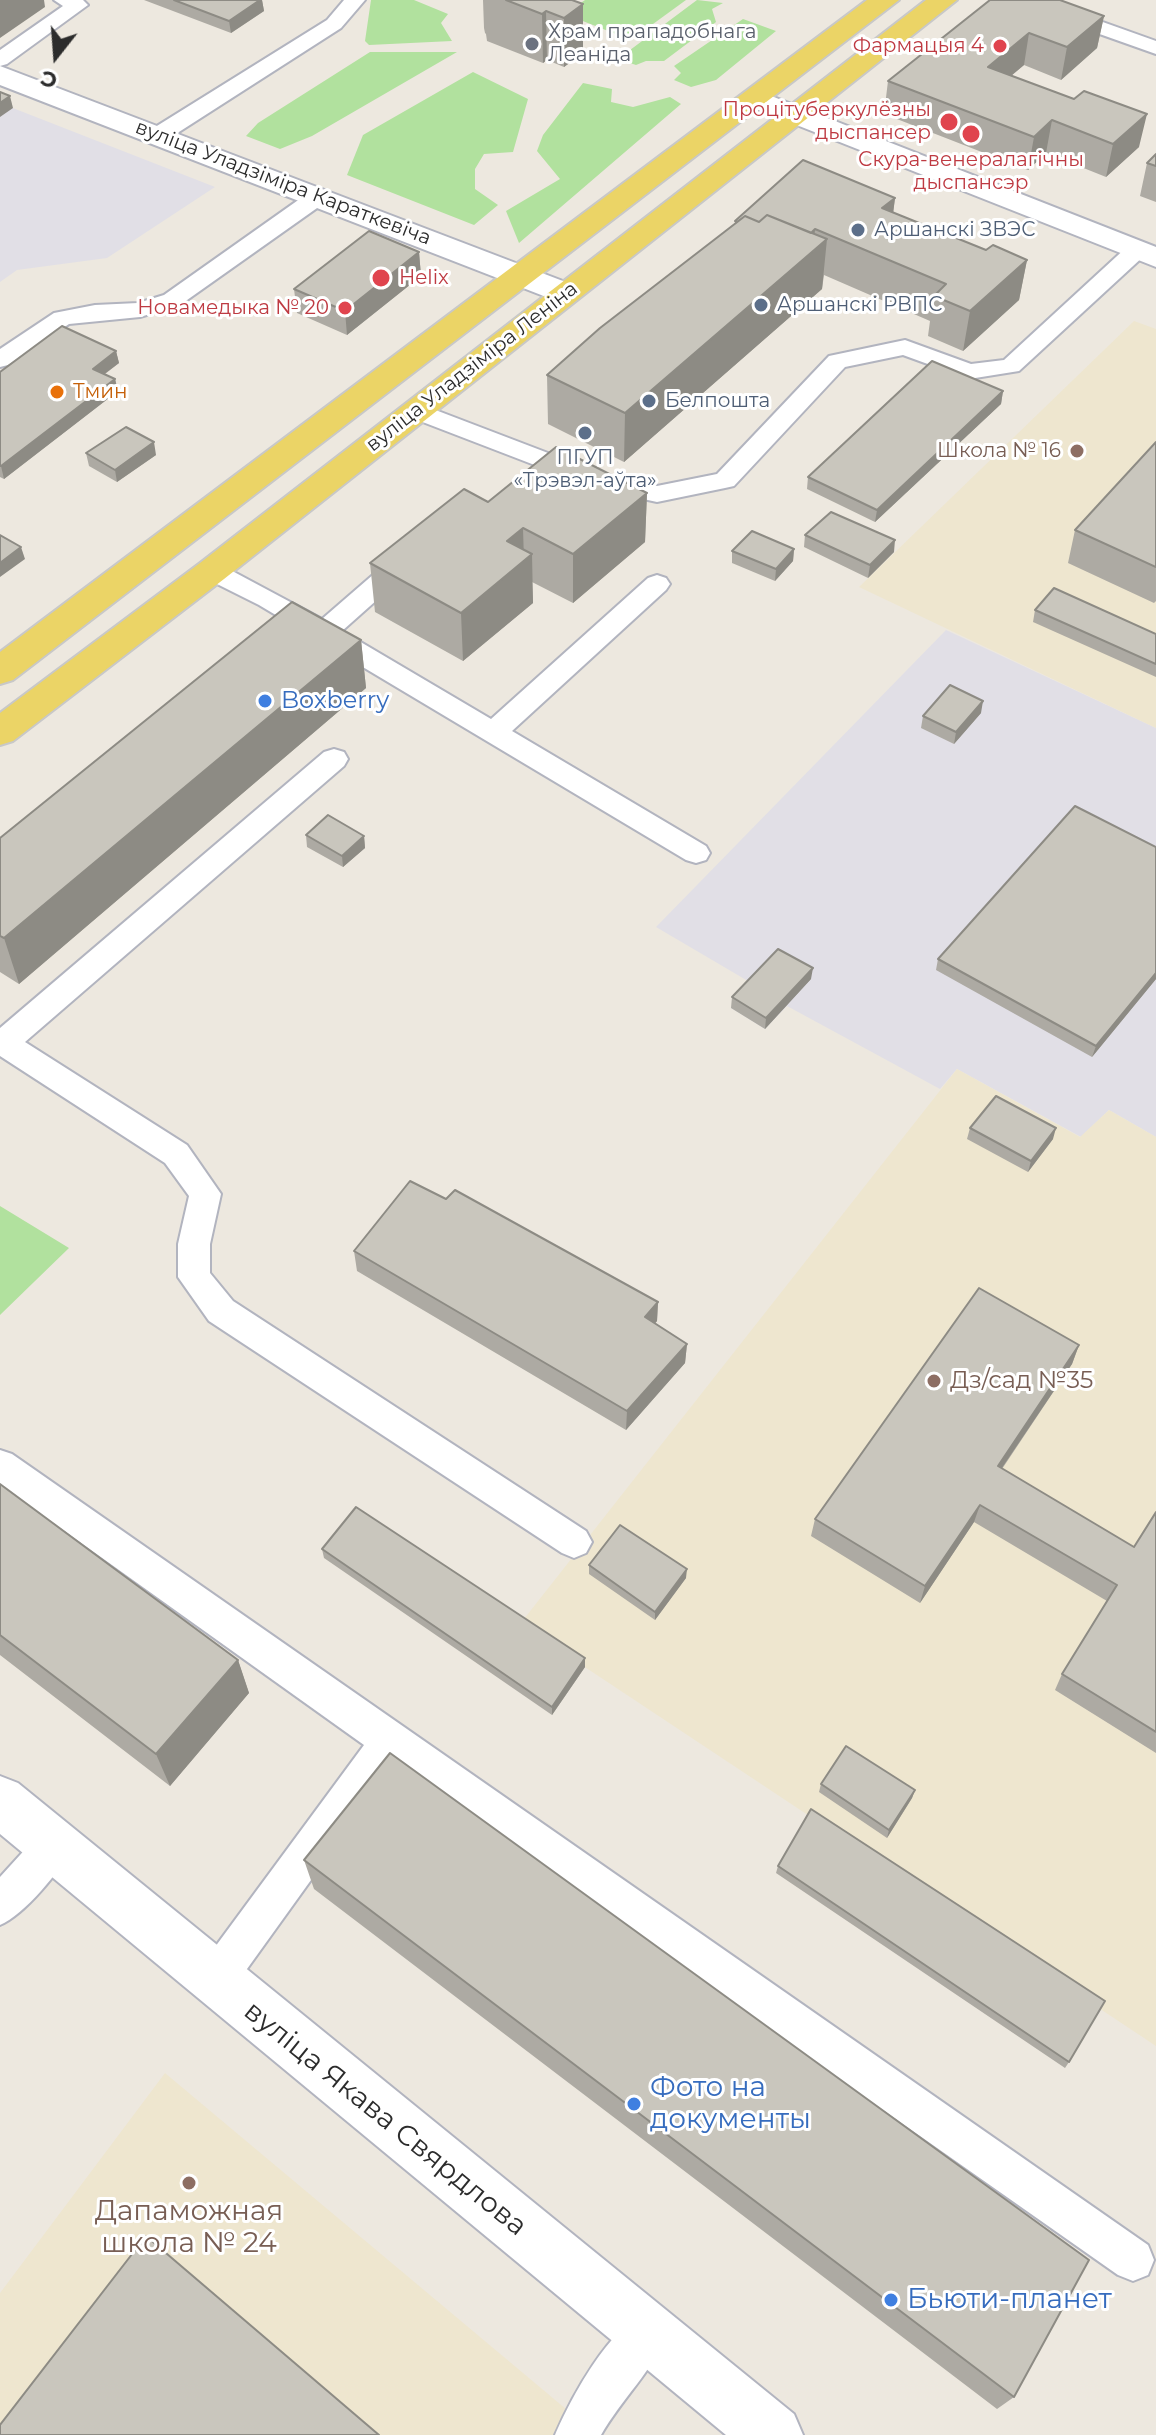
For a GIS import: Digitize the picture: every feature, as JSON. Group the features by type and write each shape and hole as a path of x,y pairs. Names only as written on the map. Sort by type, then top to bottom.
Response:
{"main road":[{"name":"вуліца Уладзіміра Леніна","path":"0,671 885,0"},
{"name":"вуліца Уладзіміра Леніна","path":"0,732 212,571 943,0"}],"street":[{"name":"вуліца Уладзіміра Караткевіча","path":"0,75 160,134 565,293"},
{"path":"756,99 1147,254"},
{"name":"вуліца Якава Свярдлова","path":"0,1801 773,2435"}],"lane":[{"path":"0,60 78,5 64,0"},
{"path":"160,134 334,24 355,0"},
{"path":"1022,0 1156,48"},
{"path":"0,360 62,318 95,312 140,310 172,300 319,196"},
{"path":"416,411 612,485 657,494 725,480 837,361 905,347 969,372 1011,366 1147,254"},
{"path":"324,632 420,548"},
{"path":"212,571 324,632 696,853"},
{"path":"493,733 657,584"},
{"path":"334,759 1,1043 176,1154 205,1194 194,1244 194,1277 221,1311 574,1542"},
{"path":"0,1465 389,1741 1133,2260"},
{"path":"215,1980 389,1741"},
{"path":"0,1906 53,1846"},
{"path":"577,2435 602,2390 647,2333"}],"shaded area":[{"path":"0,103 215,187 107,258 17,270 0,282"},
{"name":"Школа № 16","path":"1134,321 1156,329 1156,728 859,587"},
{"path":"946,630 1156,728 1156,1137 1109,1110 1081,1137 957,1069 940,1089 787,1006 765,1029 731,1008 753,984 656,927"},
{"name":"Дз/сад №35","path":"957,1069 1080,1137 1109,1110 1156,1137 1156,2046 520,1624"},
{"name":"Дапаможная школа № 24","path":"165,2073 597,2435 0,2435 0,2293"}],"green space":[{"path":"371,0 414,0 448,14 441,23 452,41 369,45 365,41"},
{"path":"585,0 686,0 631,40 565,14"},
{"path":"697,0 723,3 712,9 716,22 664,61 646,61 636,65 618,59"},
{"path":"743,19 776,31 716,80 691,87 674,80 681,73 674,66"},
{"path":"370,52 457,52 312,136 280,149 246,136 258,123"},
{"path":"473,72 528,99 513,152 484,154 475,169 475,189 498,205 474,225 347,175 363,135"},
{"path":"583,83 612,89 611,102 633,107 670,97 681,104 519,243 506,211 560,179 537,151 543,135"},
{"path":"0,1206 69,1248 0,1315"}],"building":[{"path":"174,0 260,0 229,21"},
{"path":"506,0 572,0 583,4 564,18 546,11 542,14"},
{"path":"990,0 1060,0 1104,16 1067,47 1029,33 988,67 1074,99 1084,91 1147,114 1113,144 1052,120 1034,137 888,81"},
{"path":"0,92 10,96 0,103"},
{"path":"1156,154 1156,166 1147,163"},
{"path":"803,160 895,198 882,208 986,250 993,245 1027,260 970,311 934,296 946,284 815,229 811,233 767,215 759,222 745,216 735,221"},
{"path":"767,215 827,239 625,413 547,375 600,328 745,216 759,222"},
{"path":"369,231 419,252 345,311 294,289"},
{"path":"62,326 116,351 93,369 115,379 0,466 0,372"},
{"path":"932,361 1003,391 877,510 808,477"},
{"path":"126,427 154,442 115,470 86,453"},
{"path":"1156,442 1156,567 1075,530"},
{"path":"556,447 647,493 573,554 523,528 507,541 532,554 461,613 370,563 464,489 488,502"},
{"path":"831,512 895,540 870,565 805,535"},
{"path":"752,531 794,549 776,569 732,551"},
{"path":"0,535 21,547 0,563"},
{"path":"1054,588 1156,634 1156,664 1035,610"},
{"path":"292,602 361,640 4,938 0,936 0,838"},
{"path":"950,685 983,701 956,732 923,716"},
{"path":"1075,806 1156,847 1156,973 1096,1046 938,959"},
{"path":"328,815 364,836 342,856 306,835"},
{"path":"778,949 813,968 766,1018 732,997"},
{"path":"996,1096 1056,1128 1031,1161 970,1128"},
{"path":"410,1181 446,1199 455,1190 658,1302 645,1317 687,1344 627,1411 354,1251"},
{"path":"979,1288 1079,1345 998,1466 1134,1547 1156,1512 1156,1732 1062,1674 1117,1585 980,1505 925,1586 815,1519"},
{"path":"0,1484 238,1660 156,1754 0,1635"},
{"path":"356,1507 585,1658 552,1707 322,1549"},
{"path":"620,1525 687,1569 655,1612 589,1565"},
{"path":"846,1746 915,1790 889,1830 821,1784"},
{"path":"390,1753 1089,2260 1014,2397 304,1860"},
{"path":"811,1809 1105,2001 1069,2062 778,1866"},
{"path":"146,2236 379,2435 0,2435 0,2425"}],"place":[{"name":"Храм прападобнага Леаніда","path":"532,44"},
{"name":"Фармацыя 4","path":"1000,46"},
{"name":"Процітуберкулёзны дыспансер","path":"949,122"},
{"name":"Скура-венералагічны дыспансэр","path":"971,134"},
{"name":"Аршанскі ЗВЭС","path":"858,230"},
{"name":"Helix","path":"381,278"},
{"name":"Аршанскі РВПС","path":"761,305"},
{"name":"Новамедыка № 20","path":"345,308"},
{"name":"Тмин","path":"57,392"},
{"name":"Белпошта","path":"649,401"},
{"name":"ПГУП «Трэвэл-аўта»","path":"585,433"},
{"name":"Школа № 16","path":"1077,451"},
{"name":"Boxberry","path":"265,701"},
{"name":"Дз/сад №35","path":"934,1381"},
{"name":"Фото на документы","path":"634,2104"},
{"name":"Дапаможная школа № 24","path":"189,2183"},
{"name":"Бьюти-планет","path":"891,2300"}]}
